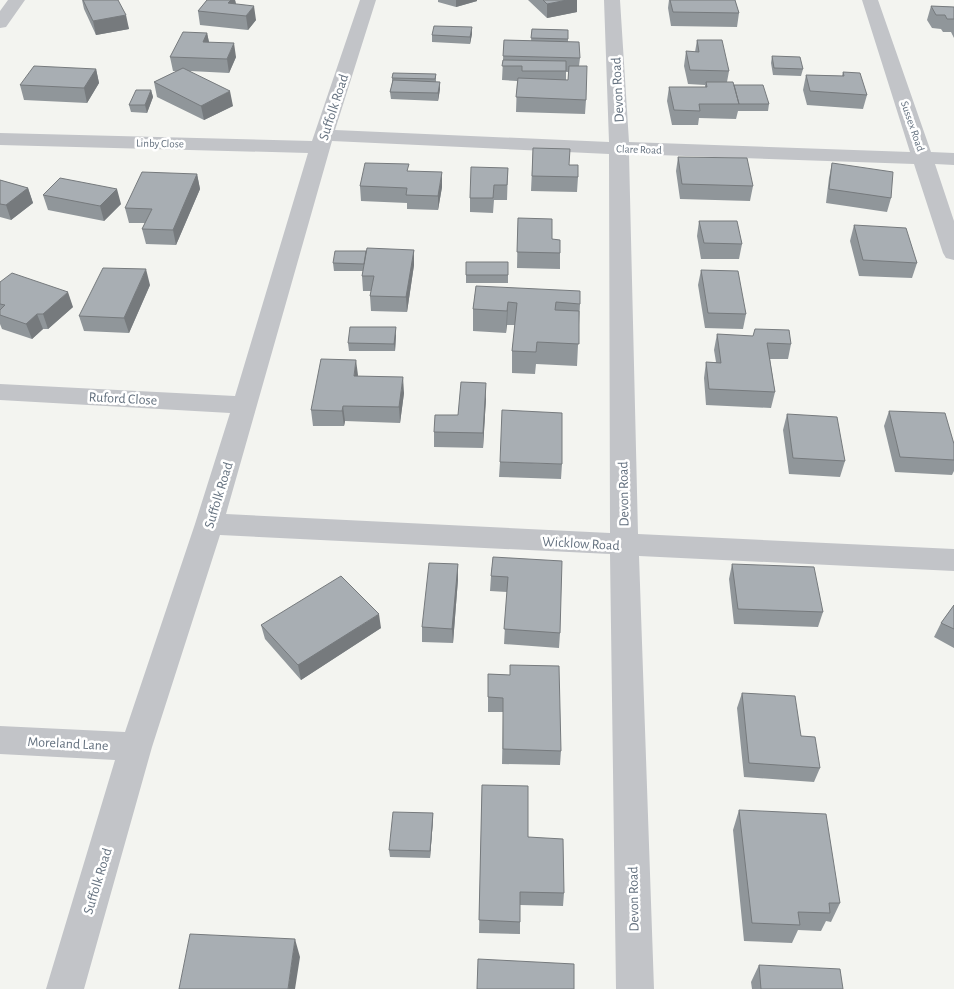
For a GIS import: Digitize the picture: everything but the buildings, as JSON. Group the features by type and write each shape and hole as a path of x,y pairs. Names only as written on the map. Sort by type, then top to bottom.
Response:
{"street":[{"path":"0,23 17,0"},
{"name":"Suffolk Road","path":"65,989 136,747 209,524 322,141 368,0"},
{"name":"Devon Road","path":"612,0 619,148 624,546 635,989"},
{"name":"Sussex Road","path":"870,0 954,253"},
{"name":"Linby Close","path":"0,139 322,141"},
{"name":"Clare Road","path":"322,141 954,159"},
{"name":"Ruford Close","path":"0,392 245,405"},
{"name":"Wicklow Road","path":"209,524 624,546 954,560"},
{"name":"Moreland Lane","path":"0,740 136,747"}]}
